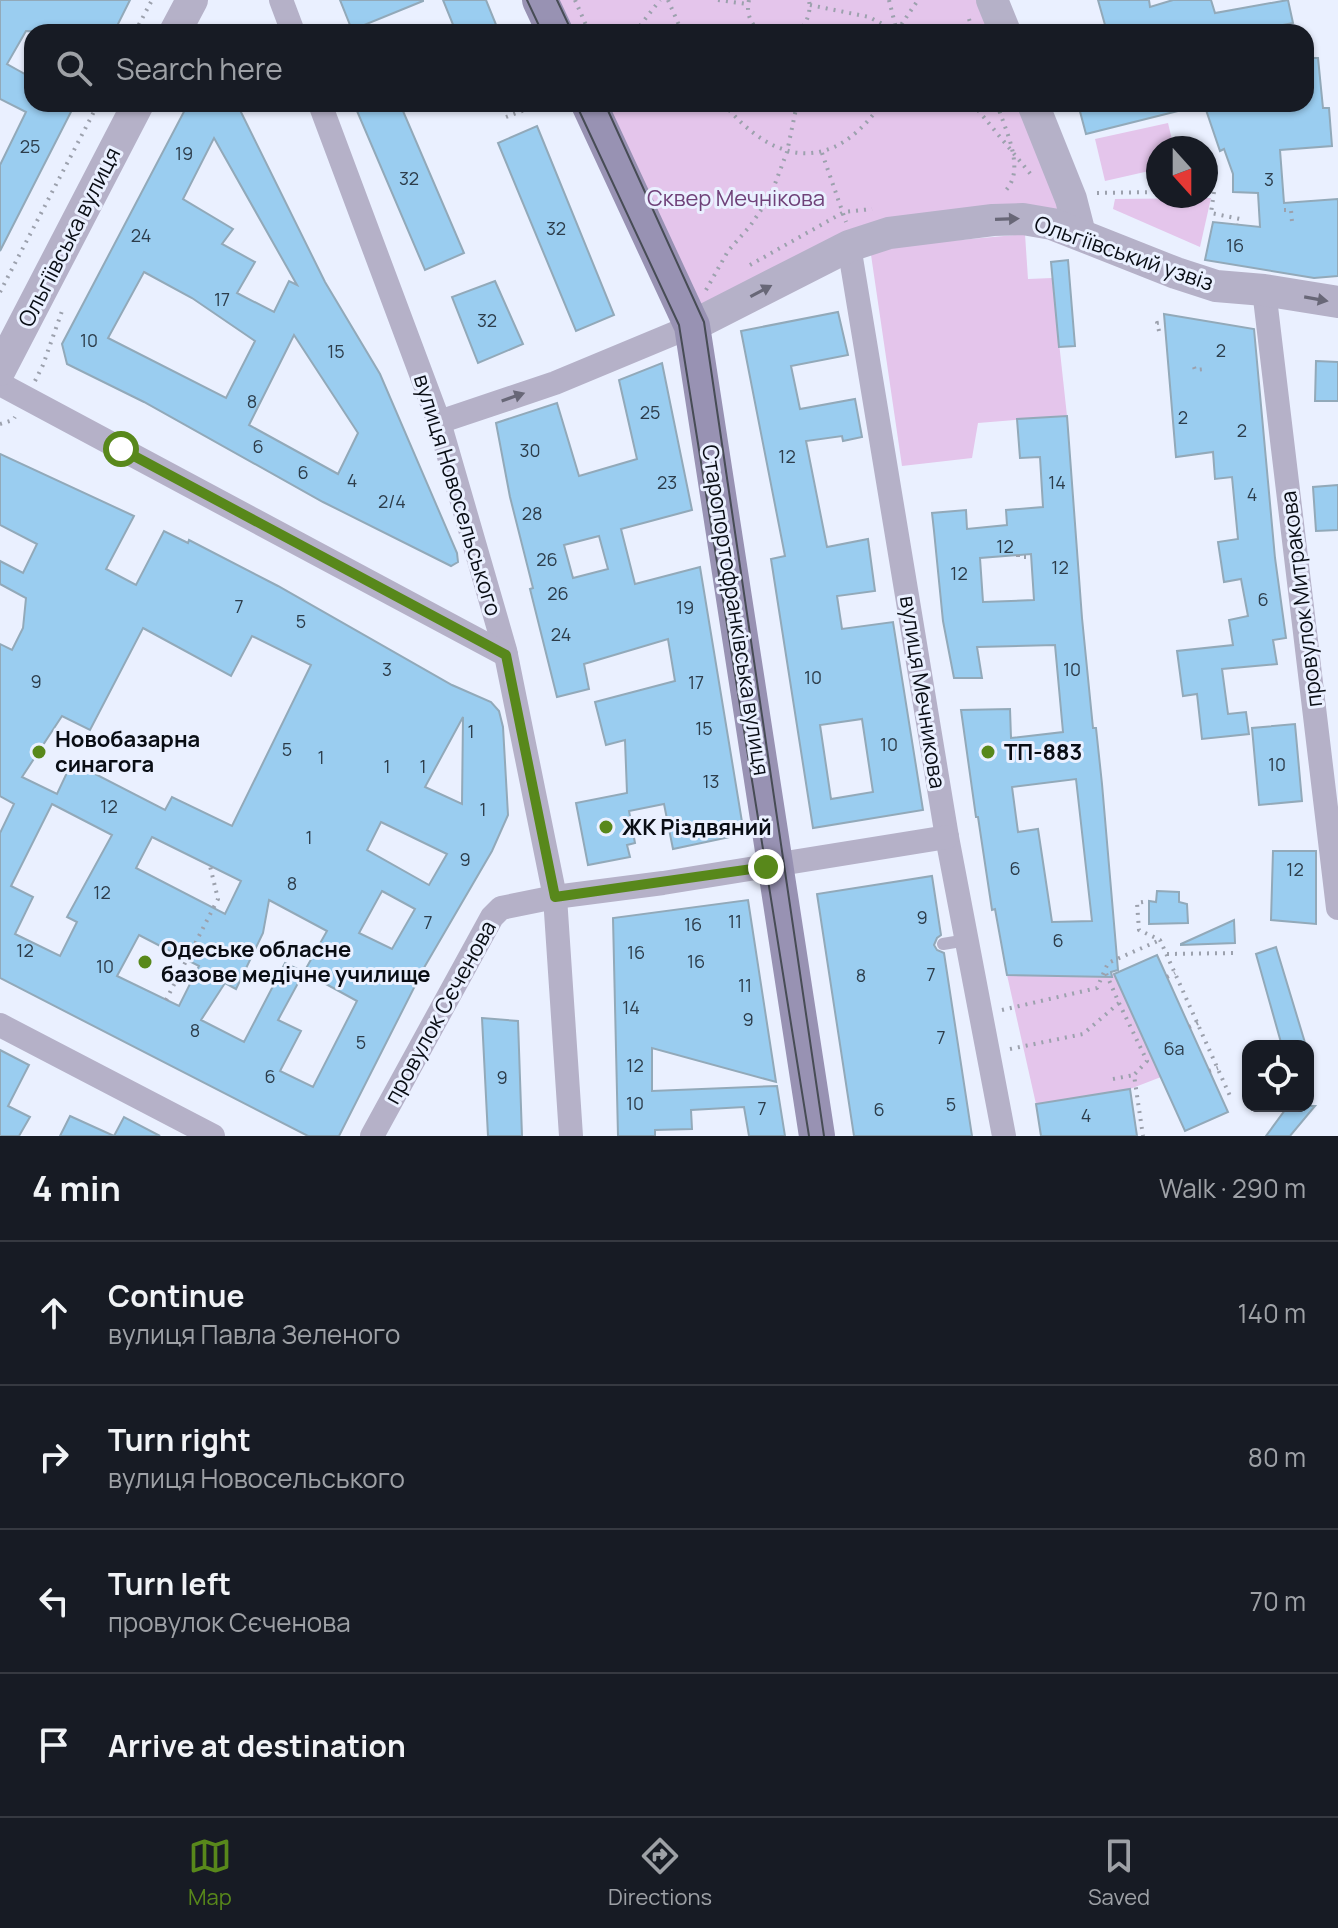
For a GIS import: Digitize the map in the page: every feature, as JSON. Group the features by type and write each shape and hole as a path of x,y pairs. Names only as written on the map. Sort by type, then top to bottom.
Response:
{"main road":[{"path":"540,0 551,24"},
{"name":"Старопортофранківська вулиця","path":"593,112 692,326 817,1136"}],"street":[{"path":"179,24 192,0"},
{"path":"281,0 290,24"},
{"path":"992,0 1002,24"},
{"name":"Ольгіївська вулиця","path":"0,370 134,112"},
{"name":"вулиця Новосельського","path":"323,112 439,422 506,655 555,897 571,1136"},
{"path":"1036,112 1071,199 1080,234"},
{"name":"Ольгіївський узвіз","path":"692,326 849,246 889,233 993,220 1037,221 1080,234 1216,286 1338,302"},
{"name":"вулиця Мечникова","path":"849,246 947,837 1004,1136"},
{"name":"провулок Митракова","path":"1264,290 1338,908"},
{"path":"439,422 560,381 692,326"},
{"path":"0,384 506,655"},
{"name":"провулок Сєченова","path":"372,1136 492,917 501,908 947,837"},
{"path":"0,1025 213,1136"}],"lane":[{"path":"943,944 967,940"}],"path":[{"path":"139,24 152,0"},
{"path":"575,0 586,24"},
{"path":"641,24 660,0"},
{"path":"668,0 678,24"},
{"path":"718,0 748,2 753,24"},
{"path":"889,0 895,24"},
{"path":"902,24 918,0"},
{"path":"804,24 809,3 869,17 882,24"},
{"path":"0,292 94,112"},
{"path":"506,117 519,112"},
{"path":"732,112 756,135 787,152 803,155 822,153 840,145 861,129 875,112"},
{"path":"706,289 728,251 770,197 787,152 795,112"},
{"path":"980,112 1041,186"},
{"path":"822,153 844,212 849,246"},
{"path":"1071,199 1102,191 1146,192"},
{"path":"1212,208 1211,213 1240,219 1238,224"},
{"path":"1284,210 1291,210 1292,222"},
{"path":"1159,331 1157,323 1165,322"},
{"path":"1194,367 1195,370 1206,369"},
{"path":"1018,555 1026,557"},
{"path":"166,1000 218,899 210,866"},
{"path":"1143,902 1137,903 1139,930 1160,940 1230,1096"},
{"path":"980,1015 1097,988 1108,963 1160,940"},
{"path":"1167,954 1234,953"},
{"path":"1105,971 1147,1061 1134,1075 1113,1079"},
{"path":"1167,977 1175,973"},
{"path":"989,1054 1083,1034 1119,1003"},
{"path":"1189,1027 1198,1023"},
{"path":"1209,1071 1218,1068"},
{"path":"1134,1075 1143,1136"}],"green space":[{"path":"540,0 992,0 1002,24 551,24"},
{"name":"Сквер Мечнікова","path":"593,112 1036,112 1080,234 889,233 704,322"},
{"path":"1168,123 1171,136 1146,136 1146,172 1105,181 1095,139"},
{"path":"1115,199 1146,199 1146,208 1209,208 1200,247 1113,209"},
{"path":"1025,234 1028,279 1052,278 1067,416 978,423 972,458 902,466 870,248"},
{"path":"1114,974 1161,1077 1130,1089 1036,1104 1007,975"}],"building":[{"path":"0,0 130,0 118,24 24,24 24,34 7,64 24,74 24,111 0,99"},
{"path":"340,0 423,0 367,24 350,24"},
{"path":"443,0 486,0 496,24 453,24"},
{"path":"1098,0 1149,0 1150,7 1173,0 1211,0 1215,13 1288,0 1293,23 1288,24 1105,24"},
{"path":"1314,58 1318,58 1323,108 1329,108 1332,146 1280,150 1284,203 1338,199 1338,276 1314,278 1205,260 1213,222 1260,227 1258,193 1233,192 1233,174 1224,149 1220,151 1218,136 1215,136 1207,112 1314,112"},
{"path":"26,112 71,112 0,251 0,165"},
{"path":"184,112 241,112 325,282 380,374 457,553 458,562 451,566 323,502 144,402 67,364 62,344","holes":["214,138 297,285 289,281 274,312 237,293 255,262 222,244 233,229 183,199","144,272 192,298 255,341 226,398 108,338","294,335 358,433 338,474 249,425"]},
{"path":"357,112 403,112 464,253 425,270"},
{"path":"1080,112 1174,112 1086,134"},
{"path":"537,126 614,315 576,331 498,143"},
{"path":"1068,260 1075,346 1059,347 1051,262"},
{"path":"495,281 523,344 478,363 452,297"},
{"path":"838,312 848,355 791,366 800,409 855,399 862,437 843,441 842,436 806,441 827,547 868,539 875,591 837,596 842,629 893,622 923,810 813,828 771,559 785,556 741,331","holes":["862,719 873,792 831,799 820,725"]},
{"path":"1164,314 1254,329 1275,558 1286,638 1273,640 1277,664 1222,669 1228,714 1246,712 1249,734 1202,739 1197,694 1183,696 1177,651 1233,645 1229,620 1248,616 1241,579 1224,582 1218,542 1238,539 1232,477 1215,479 1213,452 1176,457"},
{"path":"1316,361 1338,362 1338,401 1315,401"},
{"path":"662,363 692,510 621,529 635,584 700,567 744,834 673,849 664,804 629,811 635,843 627,845 630,857 588,865 576,803 627,793 625,740 606,745 595,702 675,681 668,639 584,664 589,689 557,697 530,589 533,588 510,497 496,423 557,403 579,476 637,459 619,380","holes":["599,536 608,569 573,578 564,545"]},
{"path":"1067,416 1082,618 1102,784 1118,970 1111,972 1112,977 1007,975 976,817 961,710 1010,709 1011,738 1063,732 1055,645 977,647 982,678 954,678 943,621 932,513 966,510 967,529 1007,525 1006,510 1043,507 1040,457 1020,458 1017,419","holes":["1031,554 1034,600 983,602 980,558","1076,779 1092,921 1052,922 1038,829 1018,832 1012,787"]},
{"path":"0,454 134,516 106,569 136,585 164,531 188,543 189,540 278,586 452,685 491,702 499,711 503,727 508,815 492,851 425,966 339,1136 308,1136 0,978 0,833 14,804 0,796 0,644 12,650 23,628 26,598 0,584 0,561 23,573 37,544 0,525","holes":["143,628 231,676 252,636 311,665 232,826 172,797 165,810 72,762 57,794 22,777 62,716 90,730","463,717 462,804 425,787","52,804 112,835 67,917 77,922 60,956 15,934 33,897 11,886","381,822 447,854 429,885 367,850","152,837 241,881 225,914 136,868","382,891 415,909 392,949 359,933","269,900 327,931 304,972 285,963 244,1042 201,1020 225,983 236,989 263,933","139,935 199,966 179,1006 117,976","304,972 357,1001 313,1087 280,1071 301,1031 278,1020"]},
{"path":"1338,485 1338,530 1316,531 1313,487"},
{"path":"1295,724 1302,801 1259,805 1252,728"},
{"path":"1273,851 1316,851 1316,924 1271,920"},
{"path":"932,876 941,935 934,945 944,953 972,1136 854,1136 817,894"},
{"path":"1157,891 1179,892 1179,902 1187,904 1188,923 1149,924 1149,901 1156,902"},
{"path":"748,900 776,1082 652,1048 652,1091 777,1086 785,1136 749,1136 744,1107 691,1110 692,1129 655,1130 655,1136 618,1136 613,918"},
{"path":"1234,920 1235,943 1181,945 1181,944"},
{"path":"1276,947 1304,1040 1280,1040 1256,954"},
{"path":"1157,955 1228,1112 1185,1131 1114,974"},
{"path":"482,1018 518,1021 522,1136 488,1136"},
{"path":"0,1050 29,1065 8,1106 30,1117 19,1136 0,1136"},
{"path":"1130,1089 1137,1136 1041,1136 1036,1104"},
{"path":"1284,1112 1310,1112 1290,1136 1266,1136"},
{"path":"70,1116 114,1136 60,1136"},
{"path":"124,1117 160,1136 114,1136"}],"tram line":[{"path":"527,0 538,24"},
{"path":"557,0 568,24"},
{"path":"580,112 679,325 809,1136"},
{"path":"609,112 704,322 824,1136"}],"place":[{"name":"Новобазарна синагога","path":"39,752"},
{"name":"ТП-883","path":"988,752"},
{"name":"ЖК Різдвяний","path":"606,827"},
{"name":"Одеське обласне базове медічне училище","path":"145,962"}],"route":[{"path":"121,449 506,655 555,897 766,867"}]}
